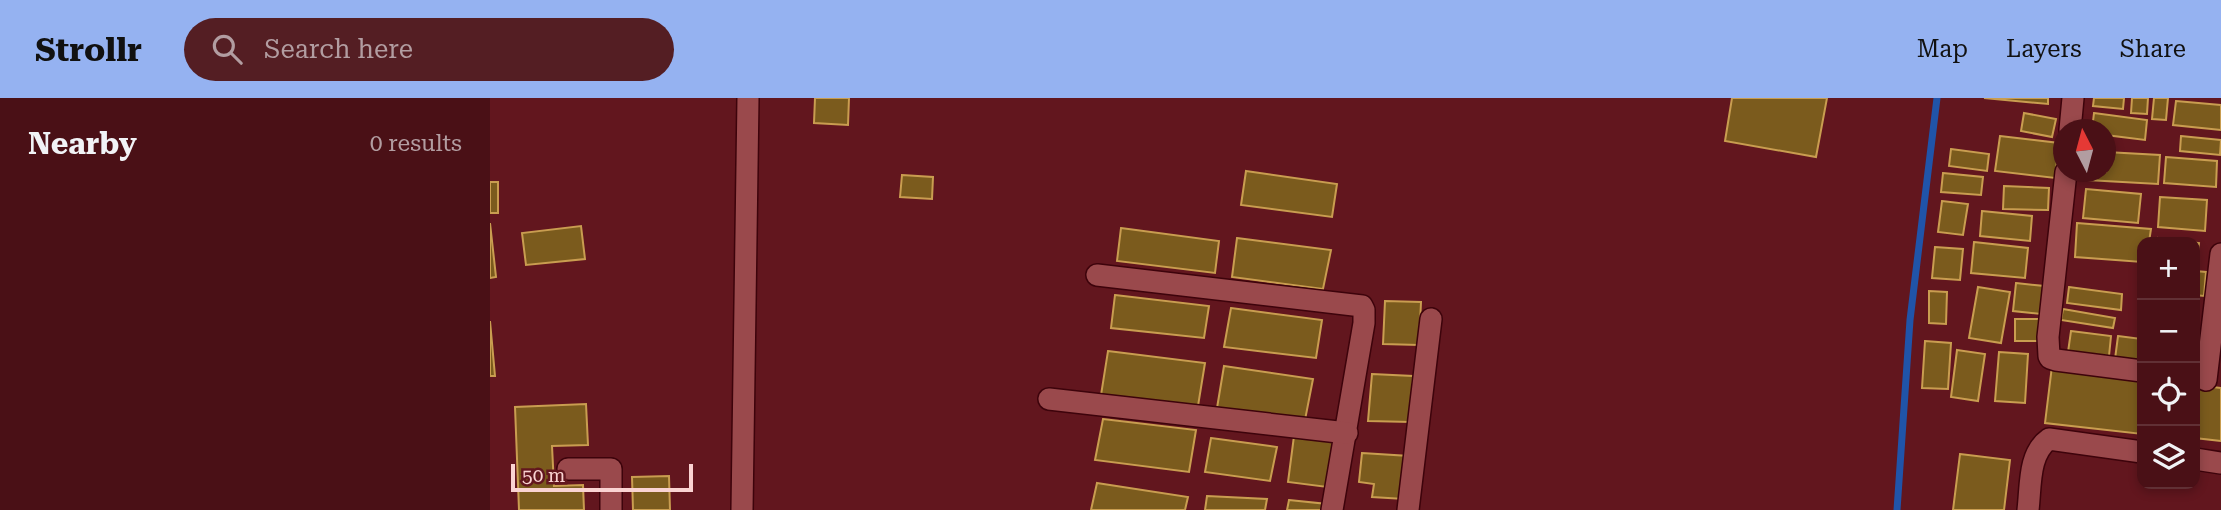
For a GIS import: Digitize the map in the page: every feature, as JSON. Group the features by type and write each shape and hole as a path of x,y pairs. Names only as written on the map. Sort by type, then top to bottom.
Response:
{"street":[{"path":"743,510 748,98"},
{"path":"2071,119 2073,98"},
{"path":"2065,182 2048,337 2049,356 2056,360 2137,371"},
{"path":"2207,380 2221,254"},
{"path":"1097,275 1362,306 1364,323 1332,510"},
{"path":"1408,510 1431,319"},
{"path":"1049,399 1347,433"},
{"path":"2028,510 2034,456 2040,445 2049,439 2137,451"},
{"path":"2200,460 2221,463"},
{"path":"568,469 611,469 611,510"}],"building":[{"path":"815,98 849,98 848,125 814,123"},
{"path":"1732,98 1827,98 1816,157 1725,141"},
{"path":"1984,98 2048,98 2048,104"},
{"path":"2094,98 2124,98 2123,109 2093,106"},
{"path":"2132,98 2148,98 2147,114 2131,113"},
{"path":"2154,98 2168,98 2166,120 2152,119"},
{"path":"2176,101 2221,105 2221,130 2173,125"},
{"path":"2024,113 2056,119 2053,119 2052,137 2021,131"},
{"path":"2094,113 2147,120 2145,140 2116,136 2116,119 2093,119"},
{"path":"2000,136 2053,142 2053,178 1995,171"},
{"path":"2181,136 2221,140 2220,155 2180,151"},
{"path":"1951,149 1989,154 1987,171 1949,166"},
{"path":"2116,153 2160,155 2158,184 2116,182"},
{"path":"2166,157 2217,161 2216,187 2164,183"},
{"path":"1246,171 1337,184 1332,217 1241,205"},
{"path":"1943,173 1983,177 1981,195 1941,192"},
{"path":"902,175 933,177 932,199 900,197"},
{"path":"490,182 498,182 498,213 490,213"},
{"path":"2004,186 2049,188 2048,210 2003,209"},
{"path":"2086,189 2141,194 2138,223 2083,218"},
{"path":"2160,197 2207,200 2205,231 2158,227"},
{"path":"1942,201 1968,204 1963,235 1938,232"},
{"path":"1982,211 2032,216 2030,241 1980,236"},
{"path":"490,223 496,277 490,278"},
{"path":"2077,223 2151,229 2150,237 2137,237 2137,262 2075,257"},
{"path":"581,226 585,259 526,265 522,233"},
{"path":"1121,228 1219,241 1215,273 1117,261"},
{"path":"1237,238 1331,250 1323,289 1232,277"},
{"path":"1974,242 2028,248 2025,278 1971,273"},
{"path":"1935,247 1963,249 1960,280 1932,278"},
{"path":"2200,271 2206,272 2204,296 2200,296"},
{"path":"2016,283 2044,286 2041,314 2013,311"},
{"path":"1978,287 2010,292 2001,343 1969,338"},
{"path":"2069,287 2122,294 2121,310 2067,303"},
{"path":"1929,291 1947,292 1946,324 1929,323"},
{"path":"1115,295 1209,306 1204,338 1111,328"},
{"path":"1385,301 1421,302 1419,345 1383,344"},
{"path":"1231,308 1322,320 1316,358 1224,347"},
{"path":"2063,309 2115,318 2113,328 2061,320"},
{"path":"2015,319 2039,319 2038,341 2015,341"},
{"path":"490,321 495,376 490,376"},
{"path":"2071,331 2111,336 2109,356 2068,352"},
{"path":"2118,336 2137,338 2137,362 2115,359"},
{"path":"1925,341 1951,343 1948,389 1922,388"},
{"path":"1957,350 1985,354 1978,401 1951,397"},
{"path":"1108,351 1205,363 1198,406 1101,395"},
{"path":"1999,352 2028,354 2025,403 1995,401"},
{"path":"1224,366 1313,379 1305,420 1217,408"},
{"path":"2052,366 2137,376 2137,433 2045,423"},
{"path":"1372,374 1413,376 1411,422 1368,421"},
{"path":"2200,385 2221,388 2221,441 2200,439"},
{"path":"586,404 588,445 552,446 554,486 583,485 584,510 519,510 515,407"},
{"path":"1103,419 1196,430 1189,472 1095,460"},
{"path":"1294,436 1333,442 1327,487 1288,482"},
{"path":"1211,438 1277,447 1270,481 1205,472"},
{"path":"1362,453 1409,456 1404,499 1372,497 1374,484 1359,482"},
{"path":"1960,454 2010,460 2004,510 1953,510"},
{"path":"669,476 670,510 633,510 632,477"},
{"path":"1097,483 1188,497 1185,510 1091,510"},
{"path":"1207,496 1267,499 1265,510 1205,510"},
{"path":"1289,500 1327,504 1326,510 1287,510"}],"waterway":[{"path":"1897,510 1910,320 1937,98"}]}
